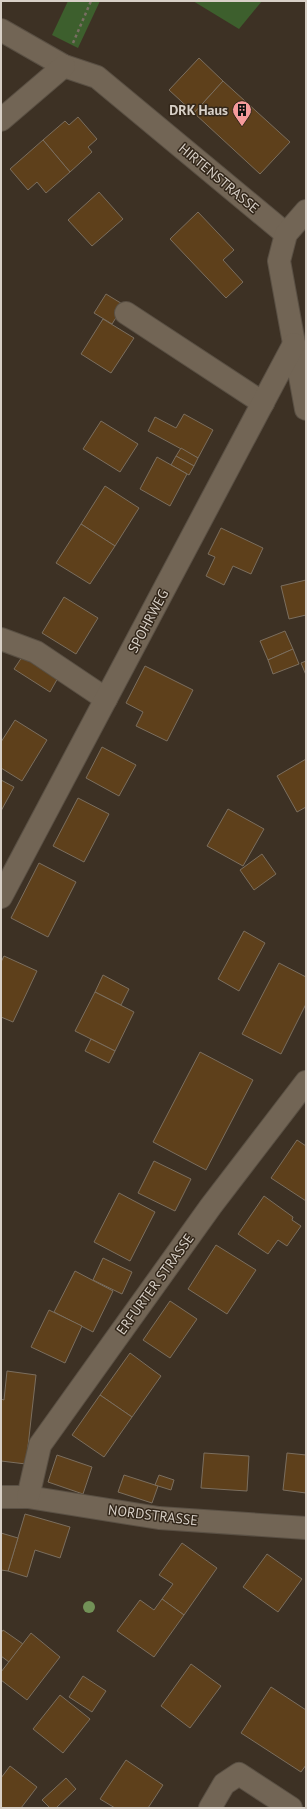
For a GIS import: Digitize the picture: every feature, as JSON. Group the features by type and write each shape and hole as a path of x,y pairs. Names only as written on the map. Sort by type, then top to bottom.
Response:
{"street":[{"name":"HIRTENSTRASSE","path":"1,30 64,66 97,77 286,234"},
{"path":"1,120 64,66"},
{"path":"306,211 286,234 279,261 306,409"},
{"path":"126,313 263,403"},
{"name":"SPOHRWEG","path":"1,897 294,344"},
{"path":"1,639 36,652 106,700"},
{"name":"ERFURTER STRASSE","path":"28,1498 40,1445 211,1206 306,1082"},
{"name":"NORDSTRASSE","path":"1,1497 28,1498 160,1518 306,1528"},
{"path":"210,1808 224,1784 239,1774 290,1808"}],"path":[{"path":"64,66 91,1"}],"green space":[{"path":"68,1 100,1 78,48 52,35"},
{"path":"193,1 262,1 239,29"}],"building":[{"path":"199,58 223,81 194,113 169,90"},
{"name":"DRK Haus","path":"223,81 290,142 260,174 194,113"},
{"path":"78,117 97,139 88,147 92,152 70,172 43,140 65,121 69,125"},
{"path":"43,140 70,172 46,193 37,182 28,190 10,169"},
{"path":"99,192 123,219 92,246 68,220"},
{"path":"198,212 234,250 223,260 243,282 226,298 170,239"},
{"path":"106,294 124,305 112,324 94,313"},
{"path":"103,319 134,338 111,373 81,354"},
{"path":"184,414 213,430 198,458 148,431 155,417 176,428"},
{"path":"101,421 138,444 120,472 83,449"},
{"path":"181,448 198,458 194,466 176,456"},
{"path":"176,456 194,466 189,475 171,465"},
{"path":"157,457 187,474 170,506 140,489"},
{"path":"105,486 139,508 115,546 81,524"},
{"path":"81,524 115,546 90,584 56,563"},
{"path":"221,528 263,548 251,574 233,566 224,585 206,576 215,557 208,554"},
{"path":"306,580 306,615 289,619 281,586"},
{"path":"64,597 98,618 76,654 42,633"},
{"path":"285,631 293,649 268,660 260,641"},
{"path":"293,649 299,664 273,674 268,660"},
{"path":"24,654 59,676 50,692 14,669"},
{"path":"306,661 306,675 301,663"},
{"path":"145,666 193,690 167,741 136,726 143,712 126,703"},
{"path":"15,720 47,740 22,781 1,768 1,742"},
{"path":"102,747 136,765 119,796 86,778"},
{"path":"306,759 306,807 297,812 277,776"},
{"path":"1,780 14,787 1,811"},
{"path":"78,798 109,814 84,862 53,846"},
{"path":"228,809 264,829 243,866 207,846"},
{"path":"262,854 276,874 254,890 240,870"},
{"path":"39,863 76,882 48,937 11,918"},
{"path":"244,931 265,943 239,991 218,979"},
{"path":"4,956 37,971 13,1022 1,1017 1,962"},
{"path":"279,963 306,977 306,1004 281,1054 242,1034"},
{"path":"103,975 129,989 121,1005 95,992"},
{"path":"95,992 134,1012 115,1051 75,1031"},
{"path":"91,1039 115,1051 109,1063 85,1051"},
{"path":"200,1052 253,1080 206,1170 153,1142"},
{"path":"297,1140 306,1146 306,1201 271,1178"},
{"path":"154,1161 191,1179 175,1211 138,1193"},
{"path":"119,1193 155,1212 130,1261 94,1242"},
{"path":"264,1196 293,1217 292,1220 301,1226 287,1246 278,1240 268,1254 238,1234"},
{"path":"216,1245 256,1270 227,1314 188,1289"},
{"path":"103,1258 132,1272 122,1294 93,1280"},
{"path":"75,1271 113,1291 93,1332 54,1312"},
{"path":"170,1301 197,1319 170,1358 143,1340"},
{"path":"49,1310 82,1326 65,1363 31,1347"},
{"path":"130,1353 161,1376 132,1417 100,1395"},
{"path":"7,1371 36,1375 26,1464 1,1461 1,1399 4,1400"},
{"path":"100,1395 132,1417 104,1457 72,1435"},
{"path":"204,1453 249,1456 247,1491 201,1488"},
{"path":"287,1453 306,1455 306,1493 283,1490"},
{"path":"57,1455 92,1467 83,1494 48,1482"},
{"path":"124,1475 158,1486 152,1503 118,1492"},
{"path":"159,1475 174,1480 171,1490 155,1485"},
{"path":"25,1514 70,1527 60,1558 35,1550 27,1577 8,1571"},
{"path":"1,1533 18,1538 8,1571 1,1570"},
{"path":"182,1543 217,1568 184,1615 162,1599 173,1584 159,1575"},
{"path":"267,1554 302,1579 278,1612 243,1587"},
{"path":"162,1599 184,1615 154,1657 117,1631 140,1600 154,1610"},
{"path":"3,1630 23,1644 9,1662 1,1656 1,1633"},
{"path":"31,1633 60,1657 27,1700 1,1680 1,1672"},
{"path":"191,1664 221,1686 190,1728 161,1706"},
{"path":"83,1676 106,1691 92,1712 69,1697"},
{"path":"271,1687 306,1710 306,1765 301,1772 241,1733"},
{"path":"60,1695 90,1719 63,1753 33,1729"},
{"path":"126,1760 163,1785 148,1808 115,1808 100,1799"},
{"path":"10,1766 37,1787 21,1808 1,1808 1,1778"},
{"path":"66,1778 76,1789 56,1808 50,1808 42,1800"}],"place":[{"name":"DRK Haus","path":"242,127"}]}
